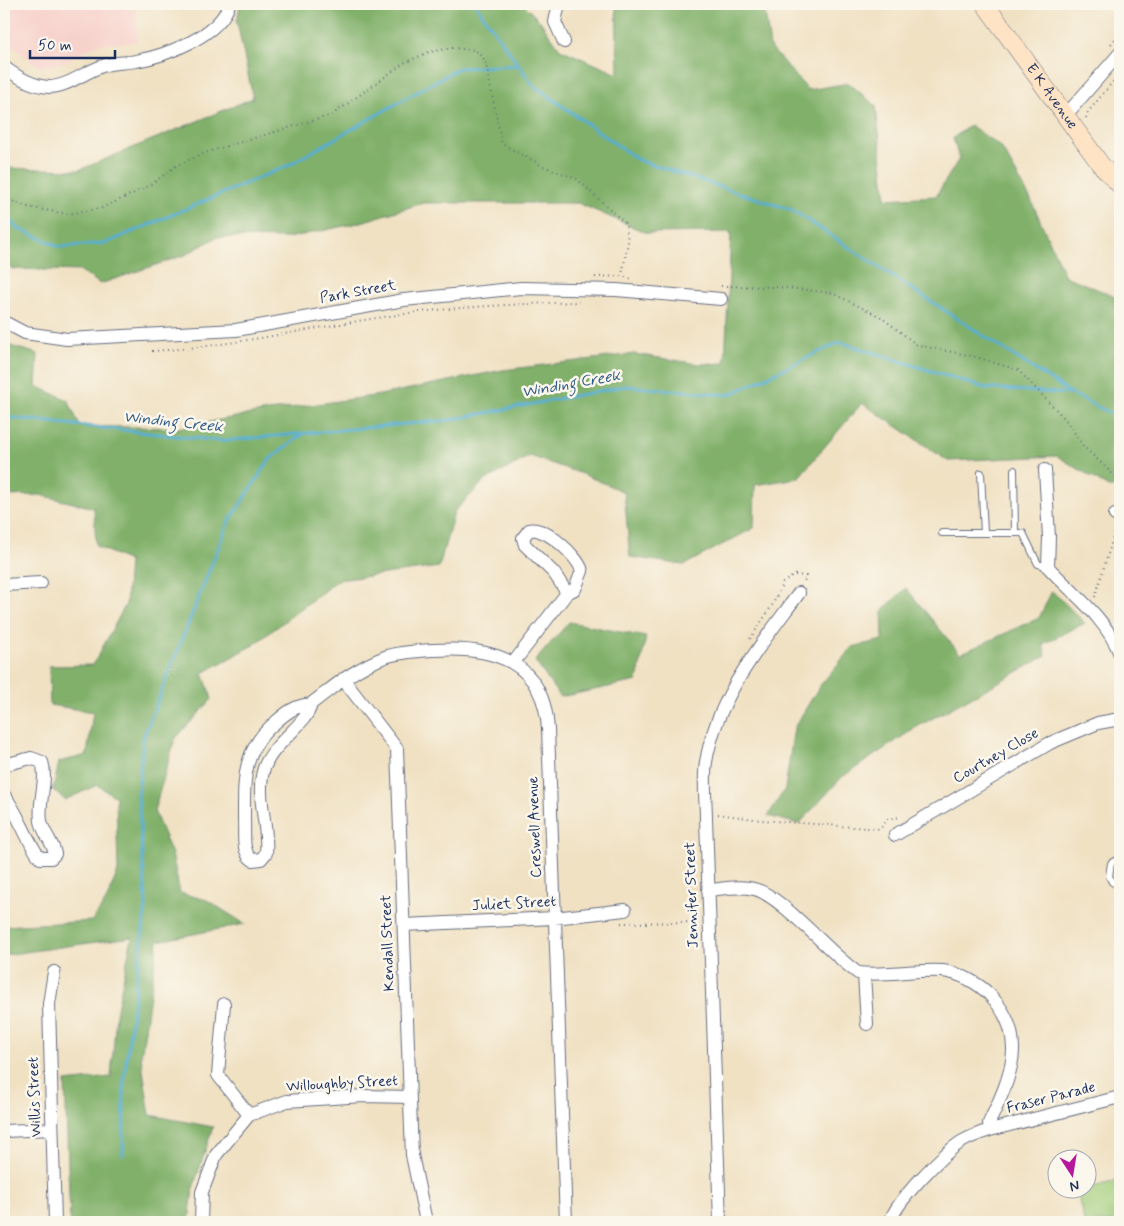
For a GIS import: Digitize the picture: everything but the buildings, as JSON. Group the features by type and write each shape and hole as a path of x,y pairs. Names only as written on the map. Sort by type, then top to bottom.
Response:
{"street":[{"path":"4,67 33,83 50,86 62,84 105,65 143,60 200,37 219,24 229,4"},
{"path":"559,4 555,22 564,42"},
{"name":"E K Avenue","path":"985,4 1101,166 1120,185"},
{"path":"1066,115 1120,53"},
{"name":"Park Street","path":"4,322 25,333 67,339 236,330 404,300 521,288 630,291 721,299"},
{"path":"1045,470 1049,537 1048,567 1097,614 1116,643 1117,656"},
{"path":"514,662 567,593 579,583 582,571 580,565 543,531 529,530 523,538 525,545 554,573 567,593"},
{"path":"4,585 41,584"},
{"name":"Jennifer Street","path":"720,1222 708,890 706,762 718,720 736,679 799,593"},
{"name":"Creswell Avenue","path":"311,704 309,714 278,744 264,770 262,788 266,853 261,859 253,860 245,851 244,782 248,759 254,745 264,731 288,712 303,705 311,704 363,666 387,656 418,651 458,648 492,653 514,662 535,683 543,696 548,713 566,1222"},
{"name":"Kendall Street","path":"343,679 396,749 412,1155 425,1217 428,1222"},
{"name":"Courtney Close","path":"895,835 1050,743 1098,723 1120,719"},
{"path":"4,765 31,758 42,762 45,768 41,793 41,819 42,827 54,848 55,854 51,858 40,858 31,847 14,810 4,795"},
{"path":"708,890 742,888 760,891 778,903 858,973 920,971 952,973 983,988 1001,1008 1009,1024 1013,1052 1010,1072 989,1123 990,1130"},
{"name":"Juliet Street","path":"404,925 554,918 625,910"},
{"name":"Willis Street","path":"54,972 49,1004 55,1222"},
{"path":"864,974 867,1024"},
{"path":"201,1222 202,1192 216,1155 249,1115 218,1075 224,1004"},
{"name":"Willoughby Street","path":"249,1115 287,1101 363,1096 410,1097"},
{"name":"Fraser Parade","path":"890,1222 896,1210 944,1156 969,1138 990,1130 1120,1097"},
{"path":"4,1131 52,1129"}],"lane":[{"path":"1014,470 1015,533"},
{"path":"981,473 984,533"},
{"path":"942,533 1023,533 1038,564 1048,567"},
{"path":"1120,858 1111,863 1109,870 1112,882 1120,886"}],"path":[{"path":"4,198 28,207 67,214 102,208 149,186 176,166 204,154 332,115 404,63 429,52 452,48 475,50 485,60 502,144 543,166 577,179 626,224 628,242 621,276"},
{"path":"1086,122 1088,112 1120,73"},
{"path":"629,278 630,291"},
{"path":"726,286 741,288 778,287 832,293 881,316 917,344 972,356 1018,370 1065,419 1083,446 1120,481"},
{"path":"152,351 239,343 410,313 460,307 581,302"},
{"path":"1087,606 1097,594 1114,534 1120,534"},
{"path":"1117,656 1120,674"},
{"path":"716,807 716,814 768,821 880,829 887,818 907,816"},
{"path":"621,924 696,922"}],"shaded area":[{"path":"4,4 136,4 137,42 98,44 65,62 39,67 4,39"}],"green space":[{"path":"240,4 523,4 540,21 560,49 618,74 616,4 764,4 770,47 808,90 849,83 876,106 886,199 936,196 959,159 953,138 970,125 1001,147 1030,198 1065,276 1114,296 1120,326 1120,487 1110,488 1057,456 948,461 862,403 798,478 755,485 754,528 684,565 630,557 624,492 585,475 530,456 484,481 454,512 439,567 338,580 255,644 203,673 212,699 175,739 154,811 172,854 180,893 207,900 245,924 158,941 141,1057 150,1115 213,1127 193,1188 189,1222 70,1222 65,1082 111,1077 116,1014 132,937 4,955 4,926 92,921 106,901 118,871 116,797 97,785 65,800 53,790 59,762 87,755 93,712 50,705 49,666 93,665 126,604 129,561 96,546 94,508 40,495 4,496 4,344 38,354 36,386 68,400 80,426 178,428 262,412 380,395 503,370 634,354 699,364 725,363 731,232 647,233 578,203 423,203 358,223 288,238 217,237 185,255 100,284 81,271 13,269 4,264 4,168 79,170 253,98 237,22"},
{"path":"906,588 960,654 1039,618 1052,591 1085,623 1043,644 1046,656 915,728 842,777 799,824 768,816 785,789 794,728 819,687 852,647 883,640 882,611"},
{"path":"569,622 646,637 637,681 560,697 535,661"},
{"path":"1120,1180 1120,1222 1084,1222 1079,1198 1096,1198 1096,1186"}],"waterway":[{"path":"475,4 533,85 638,160 792,210 1072,394 1120,418"},
{"path":"4,214 17,228 60,247 106,243 287,166 459,68 518,65"},
{"name":"Winding Creek","path":"4,417 221,441 450,420 625,386 729,395 840,342 985,388 1072,394"},
{"path":"123,1155 124,1079 146,905 138,796 143,738 228,523 270,459 304,433"}]}
